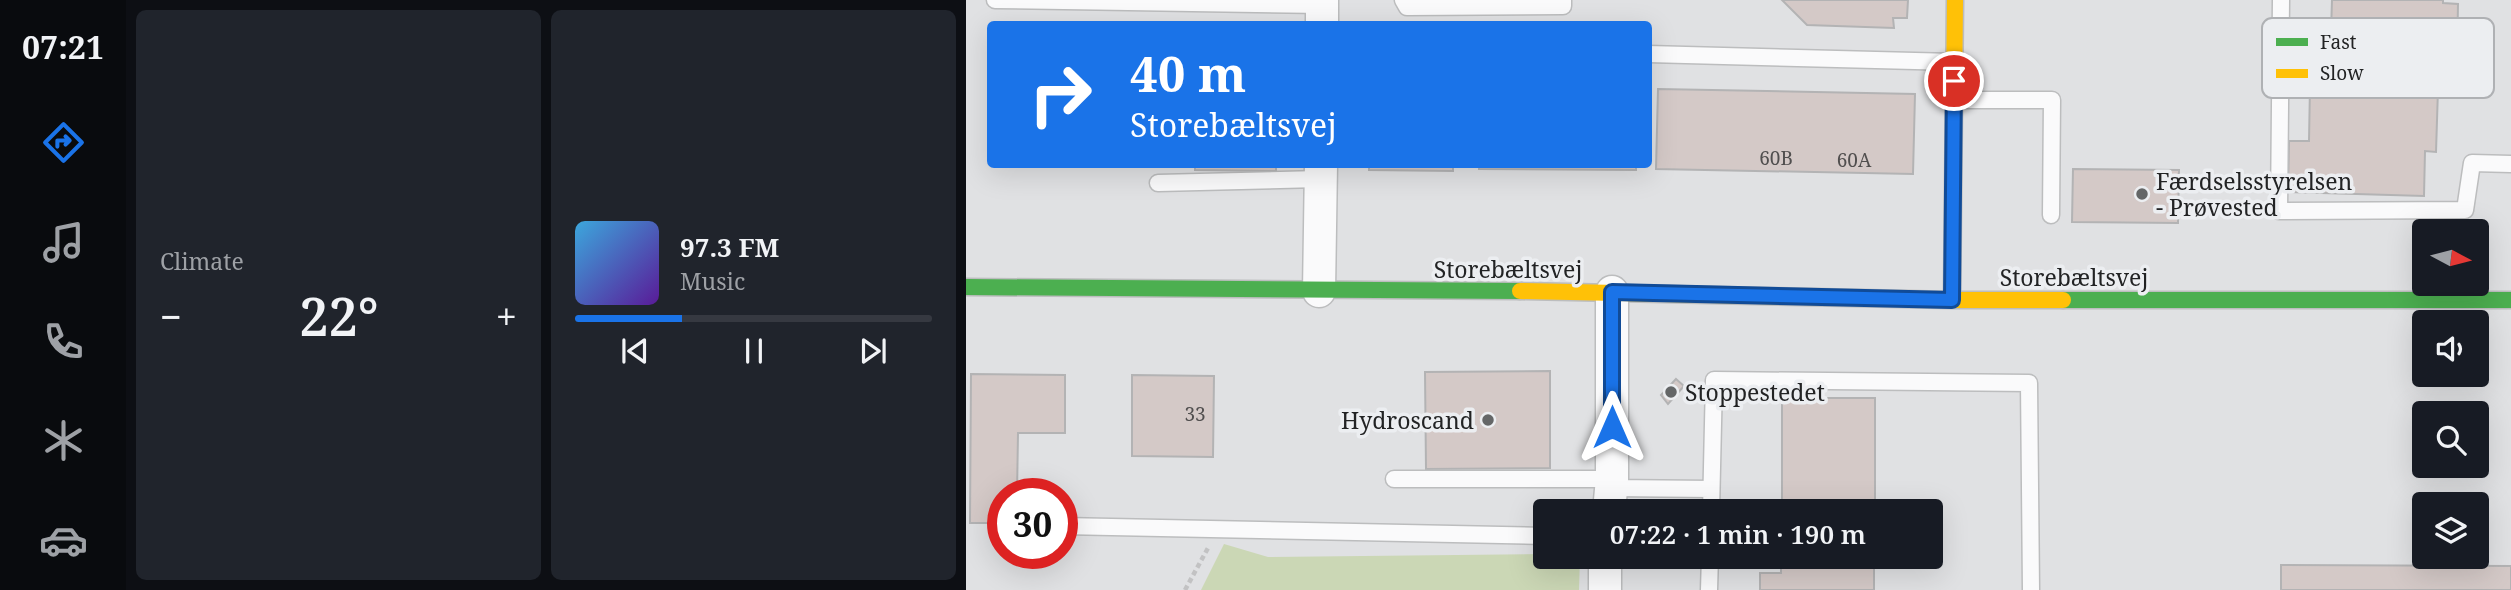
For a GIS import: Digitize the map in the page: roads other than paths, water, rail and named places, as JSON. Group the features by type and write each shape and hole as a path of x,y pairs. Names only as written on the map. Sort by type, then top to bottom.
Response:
{"street":[{"path":"1952,300 1955,0"},
{"path":"1319,291 1320,172"},
{"name":"Storebæltsvej","path":"966,287 1612,292 1952,300 2511,300"},
{"path":"1611,493 1612,292"},
{"path":"1605,569 1605,590"}],"lane":[{"path":"995,0 1322,10"},
{"path":"1403,0 1407,7 1563,6 1563,0"},
{"path":"2281,0 2281,18"},
{"path":"1652,54 1954,62"},
{"path":"2280,98 2279,211 2465,210 2472,163 2511,164"},
{"path":"1954,100 2052,100 2051,215"},
{"path":"1158,183 1320,172"},
{"path":"1711,499 1714,380 2029,383 2031,590"},
{"path":"1394,479 1611,493 1711,489"},
{"path":"1078,527 1533,536"},
{"path":"1709,590 1710,569"}],"place":[{"name":"Færdselsstyrelsen - Prøvested","path":"2142,194"},
{"name":"Stoppestedet","path":"1671,392"},
{"name":"Hydroscand","path":"1488,420"}]}
